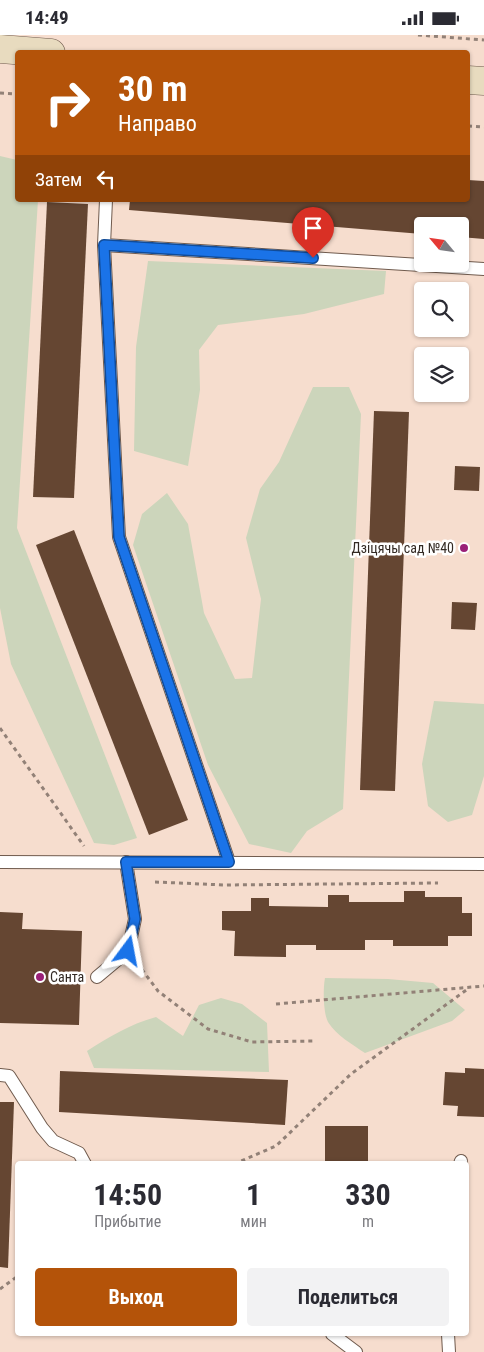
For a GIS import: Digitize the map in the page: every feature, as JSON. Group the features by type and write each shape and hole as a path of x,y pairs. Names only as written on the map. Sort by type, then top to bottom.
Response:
{"main road":[{"path":"0,49 15,50"},
{"path":"470,79 484,81"}],"lane":[{"path":"106,202 104,245 119,537 229,862"},
{"path":"104,245 484,269"},
{"path":"0,862 484,864"},
{"path":"97,977 128,951 135,919 126,862"},
{"path":"0,1075 9,1076 42,1128 53,1141 79,1153 83,1161"},
{"path":"335,1336 356,1352"},
{"path":"448,1336 449,1352"}],"path":[{"path":"418,35 484,40"},
{"path":"0,93 15,94"},
{"path":"470,126 484,127"},
{"path":"0,728 96,862"},
{"path":"128,951 158,991 208,1029 252,1042 315,1041"},
{"path":"276,1004 484,986"},
{"path":"241,1161 276,1146 351,1074 470,988"},
{"path":"0,1289 15,1278"}],"green space":[{"path":"0,156 15,160 15,202 38,202 17,528 137,838 114,845 94,843 11,664 0,608"},
{"path":"148,261 386,271 384,294 304,314 218,325 199,350 200,390 188,466 134,451 136,347"},
{"path":"313,387 349,387 361,414 343,809 307,831 291,853 249,844 208,765 133,545 142,514 167,493 188,524 204,613 235,679 252,678 261,599 246,538 260,489 279,462"},
{"path":"434,701 484,704 484,776 472,815 448,822 428,806 422,764"},
{"path":"325,978 388,979 433,983 465,1010 452,1021 365,1053 340,1035 328,1022 324,1000"},
{"path":"221,998 242,1004 267,1023 269,1072 94,1068 87,1051 112,1036 137,1023 156,1017 183,1036 199,1005"}],"building":[{"path":"470,180 484,181 484,239 469,238 469,217 414,217 414,233 129,210 130,202 470,202"},
{"path":"47,202 88,204 74,498 33,497"},
{"path":"374,411 409,412 395,791 360,790"},
{"path":"455,466 480,467 479,491 454,490"},
{"path":"74,530 188,820 149,835 36,545"},
{"path":"452,602 477,603 475,630 451,629"},
{"path":"404,891 425,891 425,897 462,897 462,913 472,913 472,936 448,936 448,946 393,946 393,940 365,940 365,950 316,950 316,945 286,945 286,957 234,956 235,931 222,930 222,911 251,911 251,898 269,898 269,906 328,907 328,895 349,895 349,902 404,902"},
{"name":"Санта","path":"0,912 23,913 22,929 82,931 79,1025 0,1023"},
{"path":"465,1068 484,1069 484,1117 457,1116 458,1106 443,1105 445,1072 465,1073"},
{"path":"60,1071 288,1080 285,1125 59,1112"},
{"path":"0,1102 14,1102 8,1268 0,1267"},
{"path":"325,1126 368,1126 368,1161 325,1161"}],"place":[{"name":"Дзіцячы сад №40","path":"464,548"},
{"name":"Санта","path":"40,977"}],"route":[{"path":"128,951 135,919 126,862 229,862 119,537 104,245 313,258"}]}
